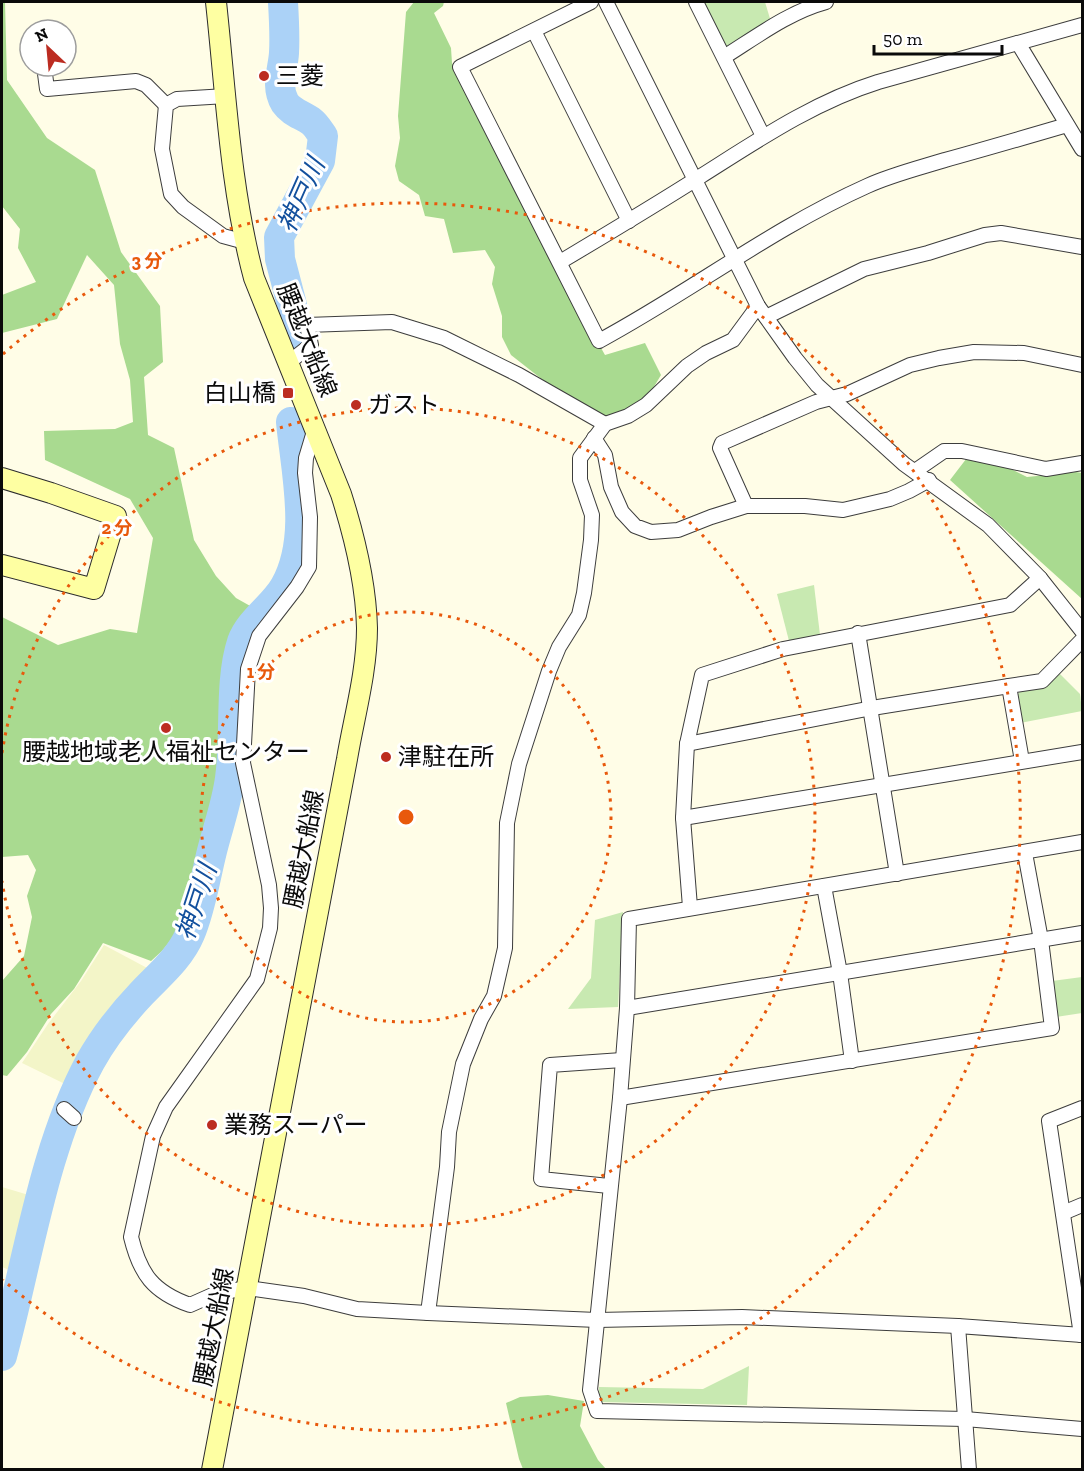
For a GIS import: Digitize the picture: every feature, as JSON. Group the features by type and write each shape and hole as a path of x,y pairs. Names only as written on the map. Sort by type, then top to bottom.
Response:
{"main road":[{"name":"腰越大船線","path":"212,1470 347,759 363,667 367,629 363,574 341,494 254,278 245,242 232,157 216,2"},
{"path":"2,478 116,516 94,589 2,565"}],"street":[{"path":"591,2 460,67 599,341 840,198 870,184 1067,125"},
{"path":"606,2 762,311 795,358 818,385 904,464 988,525 1040,578 1083,631"},
{"path":"696,2 763,136"},
{"path":"724,57 782,21 818,3"},
{"path":"560,262 763,136 827,101 854,90 1083,25"},
{"path":"534,31 629,221"},
{"path":"1018,43 1083,148"},
{"path":"46,78 47,90 136,81 146,86 166,105"},
{"path":"166,105 177,99 226,96"},
{"path":"166,105 162,149 171,194 183,207 223,236 245,242"},
{"path":"428,1313 447,1167 449,1132 463,1064 481,1019 494,996 505,948 507,823 519,764 549,671 559,647 579,615 584,593 592,515 580,480 580,459 605,424 628,416 646,405 687,366 706,353 733,340 762,311 864,269 928,253 985,235 1001,233 1083,247"},
{"path":"288,363 311,345 307,325 392,322 444,338 519,375 605,424"},
{"path":"746,506 720,448 722,443 816,402 846,394 910,365 974,352 1024,353 1083,364"},
{"path":"315,428 306,458 305,473 310,517 309,567 260,636 248,669 243,764 269,885 270,928 257,979 165,1107 153,1136 131,1237 134,1250 148,1278 169,1298 190,1305 217,1293 248,1287 304,1296 357,1309 597,1320 742,1317 957,1326 1082,1335 1079,1291 1063,1213 1049,1120 1083,1108"},
{"path":"594,438 605,455 611,487 622,512 642,530 661,532 678,530 746,506 805,506 843,510 890,499 929,480"},
{"path":"915,471 944,451 962,451 1046,469 1083,463"},
{"path":"690,908 683,818 687,744 702,675 783,649 1010,605 1040,578"},
{"path":"858,633 872,708 897,874"},
{"path":"687,744 872,708 1042,681 1083,640"},
{"path":"1009,686 1022,761"},
{"path":"683,818 1083,752"},
{"path":"1083,842 629,919 627,1008 620,1098 609,1186 590,1390 597,1411 965,1419 1083,1429"},
{"path":"620,1098 1052,1028 1041,940 1026,853"},
{"path":"824,886 840,973 852,1061"},
{"path":"627,1008 1083,933"},
{"path":"609,1186 541,1179 550,1065 622,1060"},
{"path":"1063,1213 1083,1205"},
{"path":"957,1326 969,1470"}],"green space":[{"path":"2,2 5,2 7,80 47,138 95,170 121,252 160,306 163,362 144,377 148,435 174,448 194,540 216,576 236,598 252,607 243,624 231,666 220,797 189,882 175,935 151,961 103,943 74,989 51,1014 27,1052 7,1076 2,1075 2,981 24,956 32,917 27,896 36,870 28,855 2,857 2,617 58,645 110,629 137,633 153,538 130,499 45,460 44,431 115,429 133,422 130,380 120,344 114,285 87,255 57,319 2,333 2,295 36,282 18,248 20,229 2,206"},
{"path":"414,2 444,2 443,6 434,13 451,48 452,63 557,270 605,355 645,343 661,375 637,415 599,424 511,355 502,337 502,316 492,284 495,267 485,250 453,253 444,219 425,216 419,195 399,181 395,166 400,138 398,116 406,12"},
{"path":"702,2 765,2 771,22 729,48 725,47"},
{"path":"973,450 1027,477 1082,473 1082,599 950,480"},
{"path":"814,585 820,635 789,641 777,594"},
{"path":"1059,673 1080,694 1082,711 1020,723 1015,698 1021,690"},
{"path":"623,912 618,1007 568,1009 591,978 595,920"},
{"path":"104,945 149,969 116,1005 76,1065 67,1085 22,1063"},
{"path":"1082,977 1082,1013 1056,1017 1052,981"},
{"path":"2,1187 32,1196 12,1271 2,1267"},
{"path":"749,1366 747,1405 599,1402 599,1387 703,1389"},
{"path":"548,1395 584,1401 580,1426 598,1460 606,1469 523,1469 506,1403 520,1397"}],"waterway":[{"name":"神戸川","path":"283,2 284,47 280,78 282,97 294,112 312,122 323,136 320,161 279,237 280,259 292,305 294,333"},
{"name":"神戸川","path":"2,1356 48,1168 74,1096 90,1062 108,1034 181,951 197,914 229,787 235,674 242,642 251,627 285,586 298,547 300,506 291,422"}],"place":[{"name":"三菱","path":"264,76"},
{"name":"白山橋","path":"288,393"},
{"name":"ガスト","path":"356,405"},
{"name":"腰越地域老人福祉センター","path":"166,728"},
{"name":"津駐在所","path":"386,757"},
{"name":"業務スーパー","path":"212,1125"}]}
